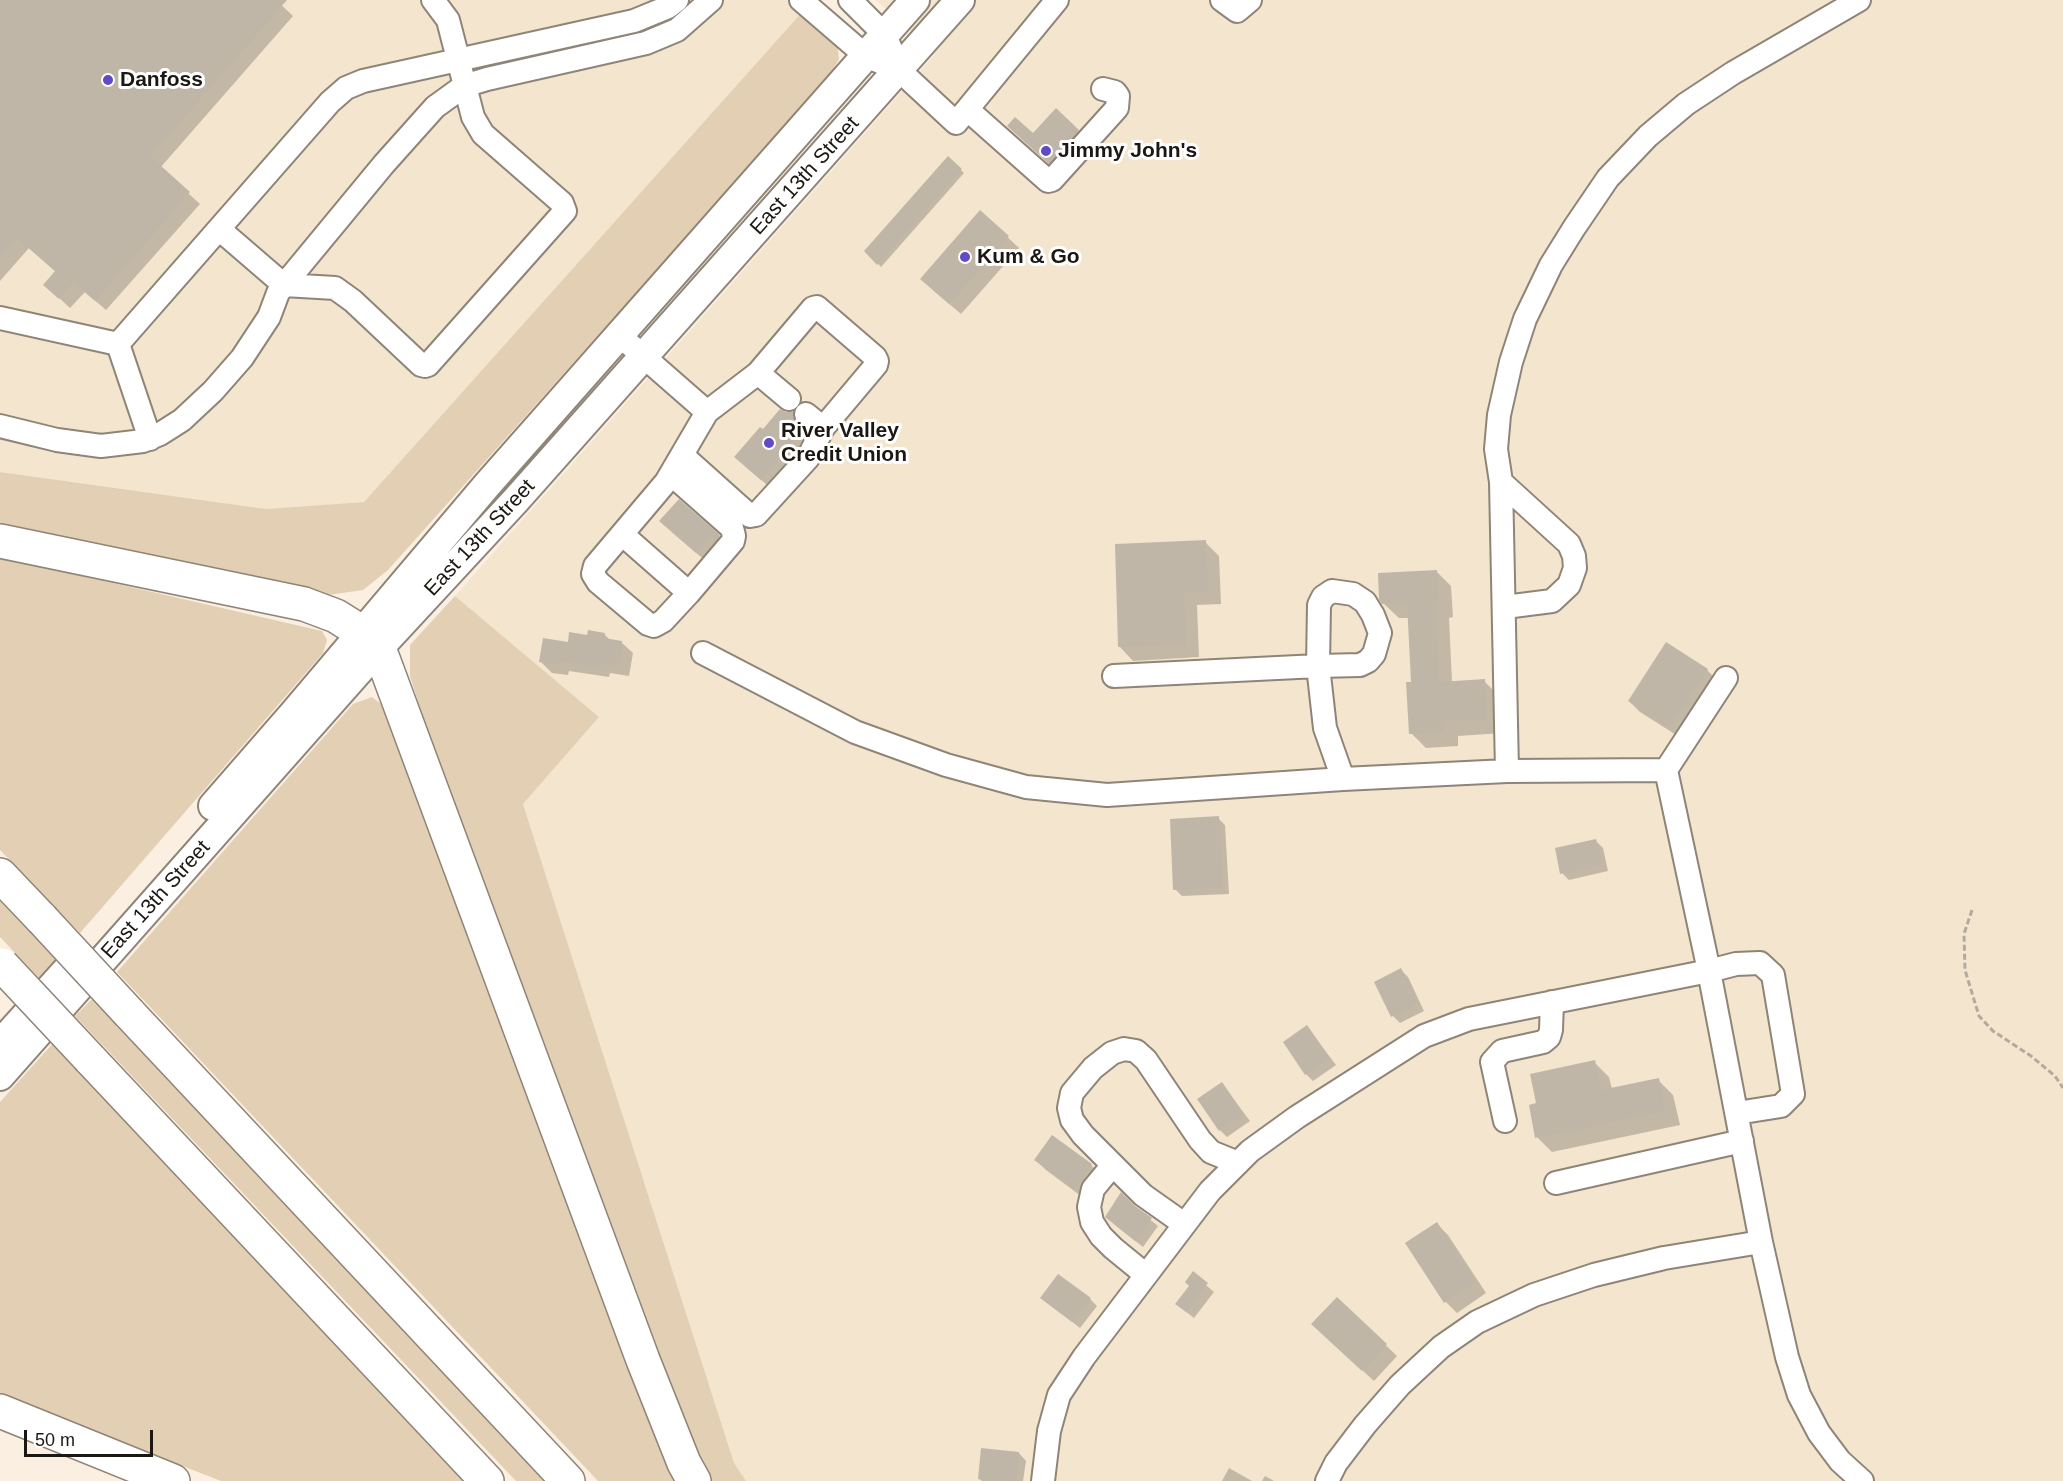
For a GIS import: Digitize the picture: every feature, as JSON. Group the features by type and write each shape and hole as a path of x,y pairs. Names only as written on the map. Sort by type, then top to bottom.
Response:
{"highway":[{"path":"0,541 304,604 336,616 371,640 643,1360 684,1463 694,1481"},
{"path":"0,874 568,1481"},
{"path":"1,964 487,1481"},
{"path":"0,1411 173,1481"}],"main road":[{"name":"East 13th Street","path":"0,1076 371,640 487,485 915,0"},
{"name":"East 13th Street","path":"0,1044 371,640 516,500 960,0"}],"lane":[{"path":"219,229 284,285 335,288 353,301 422,365 428,365 565,211 562,204 483,134 472,117 448,20 433,0"},
{"path":"118,344 330,102 346,88 363,81 634,21 668,7 677,0"},
{"path":"0,426 57,440 101,446 150,439 182,420 213,391 242,358 269,317 278,293 284,285 384,164 435,107 464,86 487,79 646,43 677,30 711,0"},
{"path":"801,0 866,56 899,70 957,123 1057,0"},
{"path":"1222,0 1237,11 1250,0"},
{"path":"1507,771 1501,483 1496,449 1499,415 1511,362 1525,319 1551,265 1608,178 1648,136 1686,104 1733,73 1858,0"},
{"path":"851,1 885,35 899,70"},
{"path":"968,110 1048,181 1052,180 1117,108 1118,96 1115,92 1103,88"},
{"path":"677,465 732,528 734,536 733,541 689,593 663,621 654,626 648,624 598,582 593,574 595,566 623,535 677,465 707,412 758,373 809,311 817,307 877,361 876,365 814,421 808,458 753,516 677,465"},
{"path":"0,318 118,344"},
{"path":"619,335 707,412"},
{"path":"118,344 150,439"},
{"path":"758,373 789,399"},
{"path":"1501,483 1569,544 1574,556 1575,568 1569,585 1552,601 1505,608"},
{"path":"623,535 689,593"},
{"path":"703,653 855,732 946,765 1026,788 1107,795 1343,779 1507,771 1666,770"},
{"path":"1114,676 1318,666 1325,728 1343,779"},
{"path":"1726,678 1666,770 1709,971 1761,1242 1787,1357 1799,1395 1819,1433 1840,1461 1862,1481"},
{"path":"1043,1481 1049,1431 1059,1395 1084,1357 1210,1191 1250,1151 1297,1116 1424,1036 1469,1019 1736,964 1760,963 1773,975 1793,1094 1781,1106 1737,1113"},
{"path":"1504,1121 1492,1062 1502,1051 1543,1042 1549,1037 1552,1002"},
{"path":"1184,1224 1143,1196 1083,1135 1072,1120 1069,1108 1072,1093 1093,1068 1112,1053 1124,1049 1136,1051 1146,1060 1200,1140 1211,1152 1238,1163"},
{"path":"1556,1183 1742,1141"},
{"path":"1112,1166 1093,1189 1089,1207 1092,1222 1113,1248 1146,1275"},
{"path":"1327,1481 1336,1463 1358,1434 1400,1385 1441,1347 1477,1322 1534,1294 1594,1275 1664,1258 1761,1242"}],"path":[{"path":"1972,910 1964,934 1965,970 1979,1016 1993,1031 2031,1056 2055,1076 2063,1088"}],"shaded area":[{"path":"0,0 793,0 804,10 364,502 266,509 0,472"},
{"path":"876,0 2063,0 2063,1481 746,1481 734,1463 523,804 599,717 455,596 935,54"},
{"path":"804,10 837,42 839,59 828,78 388,570 363,590 328,595 0,525 0,472 266,509 364,502"},
{"path":"0,557 322,631 327,640 323,653 80,933 0,850"},
{"path":"455,596 599,717 523,804 734,1463 746,1481 706,1481 467,856 410,676 410,645"},
{"path":"372,697 389,710 680,1481 598,1481 117,972 353,704"},
{"path":"0,896 59,958 40,979 0,937"},
{"path":"95,996 554,1481 516,1481 75,1016"},
{"path":"55,1041 468,1481 221,1481 0,1395 0,1102"}],"building":[{"name":"Danfoss","path":"0,0 287,0 150,156 190,192 95,301 73,282 59,299 43,285 55,271 17,238 0,258"},
{"name":"Jimmy John's","path":"1056,108 1079,130 1049,164 1007,126 1015,117 1033,133"},
{"name":"Kum & Go","path":"948,156 962,169 877,265 864,251"},
{"name":"Kum & Go","path":"980,210 1009,236 949,304 920,279"},
{"name":"River Valley Credit Union","path":"780,409 793,412 794,419 804,430 761,480 734,457 760,427 763,429"},
{"path":"679,499 720,535 716,540 711,535 696,553 659,521"},
{"path":"1206,540 1208,591 1184,592 1186,644 1118,647 1115,544"},
{"path":"1437,570 1438,603 1435,603 1439,682 1485,679 1487,719 1443,721 1444,732 1409,734 1406,682 1411,682 1407,603 1382,604 1379,599 1378,573"},
{"path":"588,630 605,633 604,638 622,641 619,666 558,661 558,665 539,662 543,638 568,642 569,632 587,635"},
{"path":"1666,642 1708,669 1669,728 1628,701"},
{"path":"1219,816 1223,887 1173,890 1170,819"},
{"path":"1596,839 1602,864 1560,874 1555,848"},
{"path":"1401,968 1418,1003 1391,1017 1374,982"},
{"path":"1307,1025 1330,1058 1305,1075 1283,1042"},
{"path":"1595,1060 1601,1090 1659,1078 1665,1111 1535,1138 1529,1105 1536,1103 1530,1074"},
{"path":"1222,1082 1244,1114 1219,1131 1197,1099"},
{"path":"1052,1135 1092,1164 1074,1189 1034,1160"},
{"path":"1121,1192 1152,1218 1135,1241 1105,1217"},
{"path":"1437,1222 1476,1282 1444,1303 1405,1243"},
{"path":"1193,1271 1208,1283 1186,1312 1175,1304 1189,1286 1185,1282"},
{"path":"1058,1274 1091,1298 1072,1322 1040,1298"},
{"path":"1337,1297 1387,1344 1362,1371 1311,1324"},
{"path":"981,1448 1019,1452 1016,1481 978,1479"}],"place":[{"name":"Danfoss","path":"108,80"},
{"name":"Jimmy John's","path":"1046,151"},
{"name":"Kum & Go","path":"965,257"},
{"name":"River Valley Credit Union","path":"769,443"}]}
